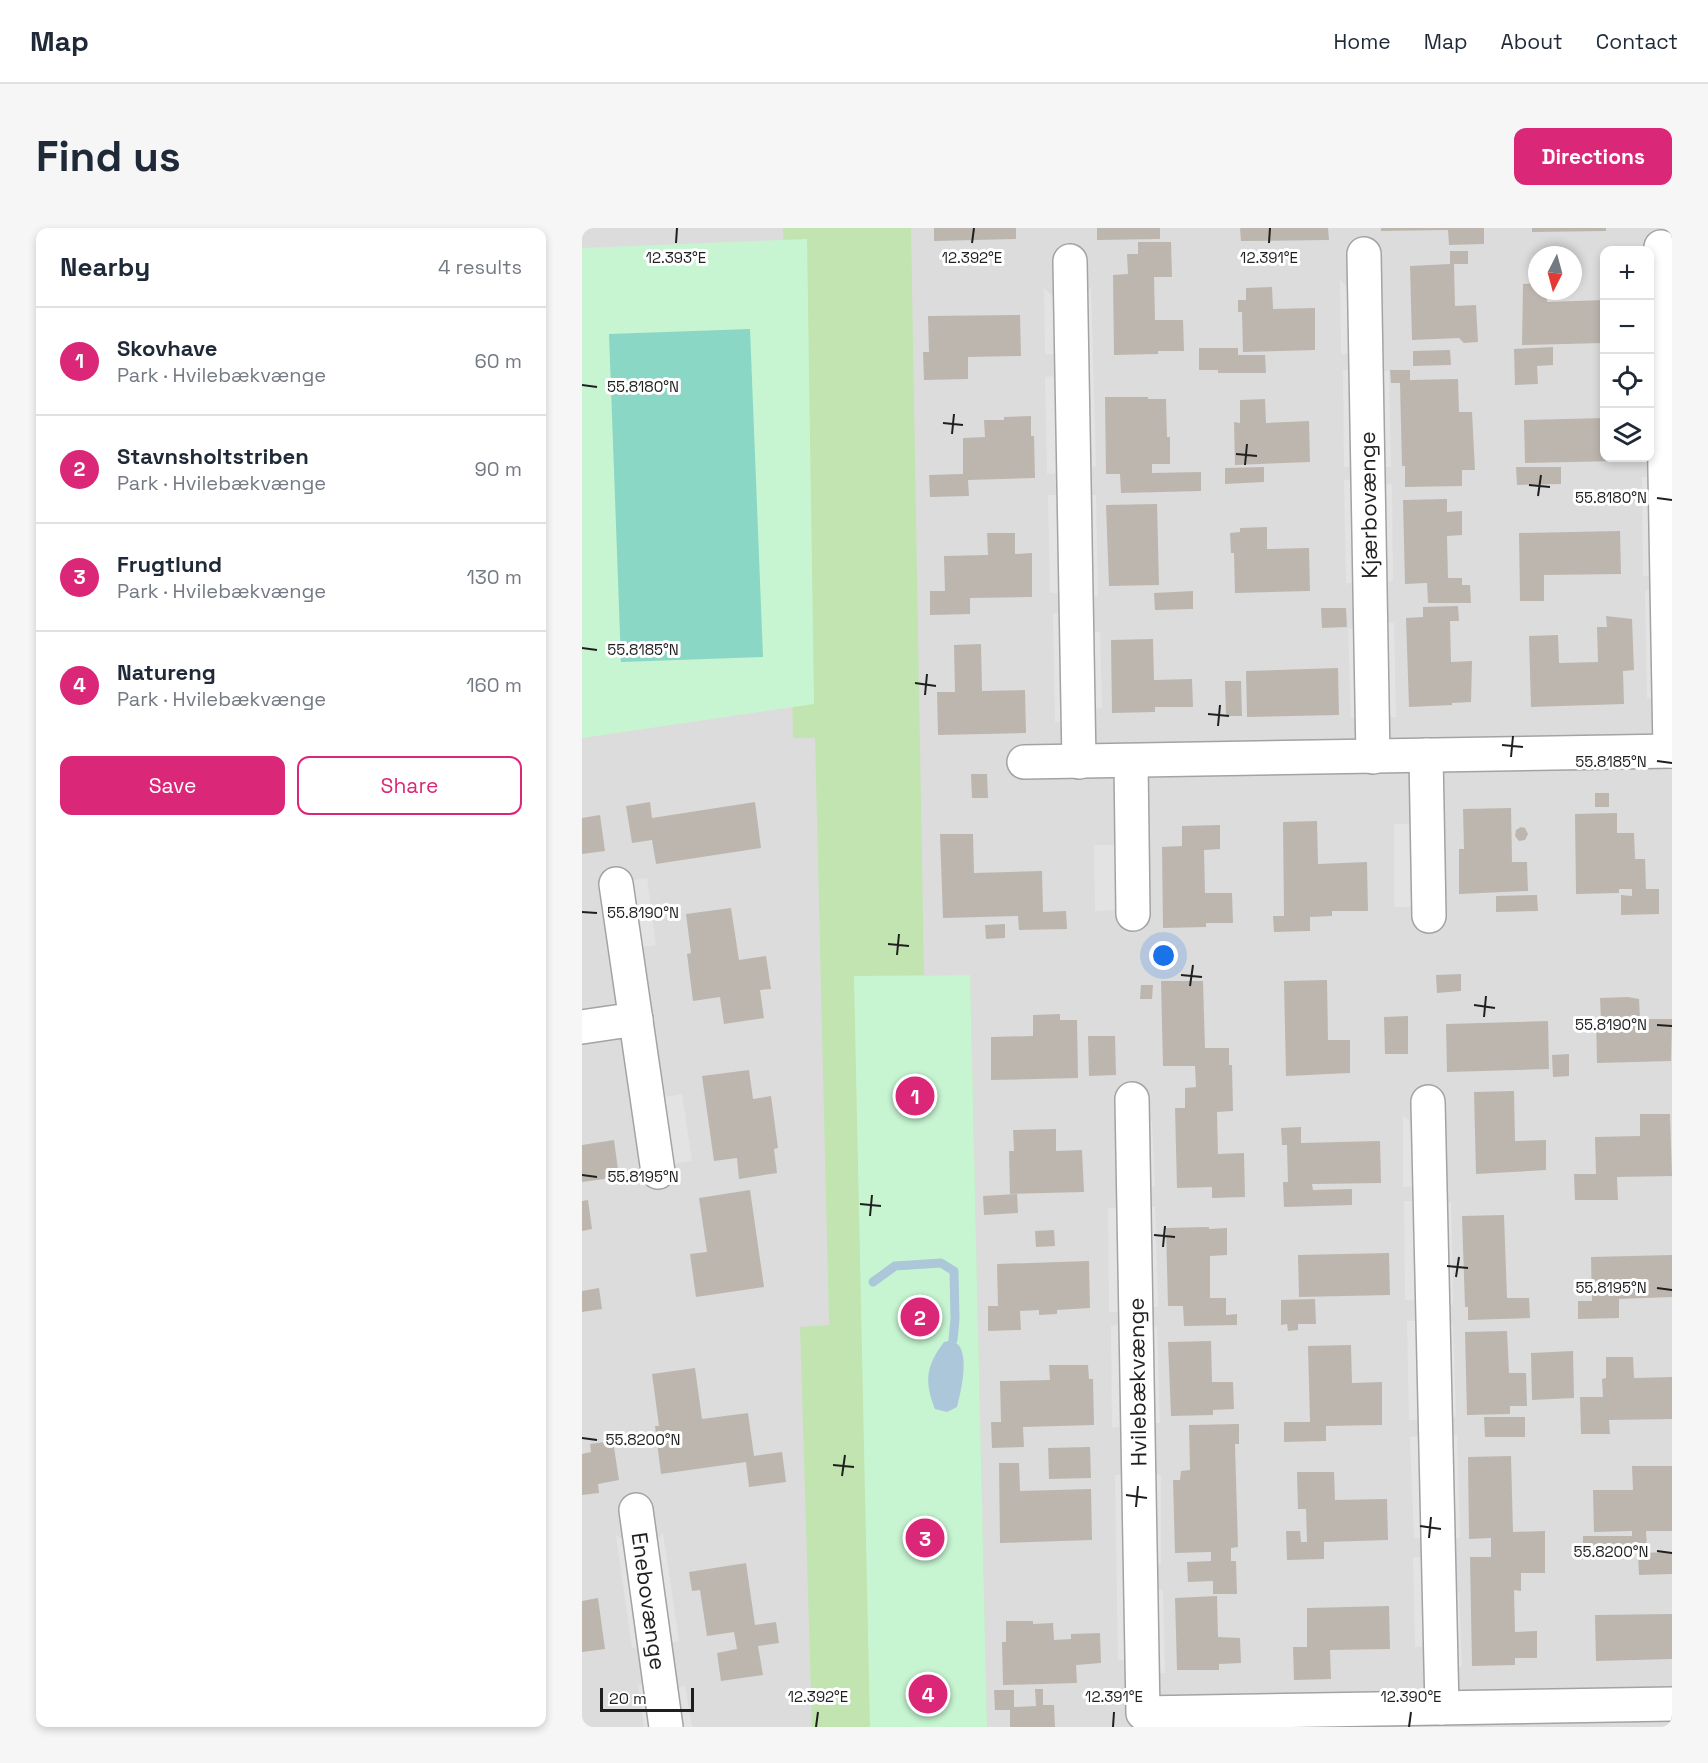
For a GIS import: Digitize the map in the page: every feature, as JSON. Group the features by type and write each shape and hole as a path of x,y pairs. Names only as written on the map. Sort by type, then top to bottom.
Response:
{"street":[{"path":"1024,762 1671,751 1661,247"},
{"name":"Kjærbovænge","path":"1364,254 1373,757"},
{"path":"1070,261 1079,762"},
{"path":"1426,756 1429,916"},
{"path":"1131,761 1133,914"},
{"path":"616,884 658,1172"},
{"path":"582,1027 636,1019"},
{"name":"Hvilebækvænge","path":"1132,1099 1143,1713 1166,1720 1442,1708 1544,1716 1672,1704"},
{"path":"1428,1102 1442,1708"},
{"name":"Enebovænge","path":"636,1510 666,1727"}],"shaded area":[{"path":"582,228 1672,228 1672,1727 582,1727"},
{"path":"1340,280 1353,293 1354,354 1341,354"},
{"path":"1091,287 1096,467 1082,468 1079,298"},
{"path":"1044,288 1055,298 1056,354 1045,354"},
{"path":"1343,370 1355,370 1356,466 1344,467"},
{"path":"1378,371 1389,371 1391,467 1380,467"},
{"path":"1057,376 1060,473 1047,474 1045,377"},
{"path":"1653,476 1654,576 1643,576 1642,477"},
{"path":"1355,479 1358,583 1346,583 1344,480"},
{"path":"1381,484 1392,484 1393,581 1382,582"},
{"path":"1048,495 1060,495 1062,593 1050,593"},
{"path":"1083,495 1096,495 1098,596 1086,596"},
{"path":"1645,590 1655,590 1657,698 1647,698"},
{"path":"1053,613 1063,613 1066,722 1055,722"},
{"path":"1383,622 1394,623 1396,717 1386,717"},
{"path":"1348,629 1359,629 1361,718 1351,718"},
{"path":"1087,632 1100,632 1102,708 1089,708"},
{"path":"1394,824 1416,824 1416,907 1394,907"},
{"path":"1094,845 1117,845 1118,910 1095,911"},
{"path":"647,878 656,945 636,948 628,881"},
{"path":"682,1094 692,1161 667,1165 658,1098"},
{"path":"1403,1115 1414,1126 1415,1187 1403,1187"},
{"path":"1152,1121 1155,1186 1144,1187 1142,1131"},
{"path":"1404,1201 1415,1201 1417,1300 1405,1300"},
{"path":"1439,1202 1451,1202 1453,1305 1441,1305"},
{"path":"1144,1207 1155,1207 1158,1307 1146,1307"},
{"path":"1108,1208 1119,1208 1120,1312 1109,1312"},
{"path":"1407,1321 1418,1321 1420,1420 1409,1420"},
{"path":"1441,1323 1453,1323 1456,1417 1444,1418"},
{"path":"1122,1325 1123,1427 1112,1427 1111,1326"},
{"path":"1145,1327 1157,1327 1160,1423 1148,1423"},
{"path":"1457,1435 1460,1538 1447,1539 1444,1436"},
{"path":"1420,1436 1424,1538 1414,1538 1410,1437"},
{"path":"1115,1475 1126,1475 1129,1660 1118,1660"},
{"path":"1150,1475 1161,1475 1161,1564 1151,1564"},
{"path":"663,1533 679,1641 668,1643 654,1544"},
{"path":"616,1535 630,1544 645,1646 632,1648"},
{"path":"1413,1557 1423,1557 1425,1646 1415,1647"},
{"path":"1152,1590 1163,1590 1165,1673 1155,1673"},
{"path":"1447,1593 1459,1593 1462,1667 1450,1667"},
{"path":"650,1683 656,1727 644,1727 638,1685"},
{"path":"685,1686 692,1727 680,1727 674,1688"}],"green space":[{"path":"783,228 911,228 924,975 970,975 987,1727 812,1727 800,1327 829,1325 815,738 793,738"},
{"path":"807,239 814,704 582,738 582,248"},
{"path":"750,329 763,657 621,662 609,334"},
{"path":"970,975 987,1727 870,1727 854,976"}],"water":[{"path":"953,1340 962,1353 963,1377 957,1407 947,1412 935,1409 928,1382 933,1359 944,1342"}],"building":[{"path":"934,228 1016,228 1016,239 934,241"},
{"path":"1097,228 1160,228 1160,239 1097,240"},
{"path":"1240,228 1328,228 1329,240 1241,241"},
{"path":"1381,228 1484,228 1484,244 1449,245 1448,230 1381,231"},
{"path":"1532,228 1606,228 1606,231 1532,232"},
{"path":"1138,242 1171,242 1172,277 1154,277 1155,320 1183,320 1184,351 1114,355 1113,275 1128,274 1127,254 1138,254"},
{"path":"1450,251 1468,251 1468,264 1454,264 1455,306 1476,305 1478,342 1464,343 1459,338 1412,340 1410,266 1450,264"},
{"path":"1523,284 1528,284 1528,300 1547,300 1547,302 1600,300 1600,343 1522,345"},
{"path":"1272,287 1273,309 1315,308 1315,350 1243,352 1242,312 1238,312 1238,300 1246,300 1246,288"},
{"path":"1020,315 1021,356 968,357 968,379 924,380 923,352 929,352 928,316"},
{"path":"1553,347 1553,365 1537,366 1538,384 1515,385 1514,349"},
{"path":"1199,348 1238,348 1238,355 1265,355 1266,373 1218,373 1218,370 1199,370"},
{"path":"1450,350 1451,365 1413,366 1413,351"},
{"path":"1390,370 1410,370 1410,380 1458,379 1459,412 1472,412 1475,470 1462,470 1462,486 1405,487 1405,466 1402,466 1400,383 1391,383"},
{"path":"1105,397 1166,399 1170,464 1152,464 1152,473 1201,472 1201,491 1121,493 1120,474 1106,474"},
{"path":"1265,399 1266,423 1309,421 1310,462 1235,465 1234,422 1240,423 1240,400"},
{"path":"1031,416 1035,478 968,480 969,496 930,497 929,475 963,474 963,438 985,437 984,420"},
{"path":"1600,418 1600,461 1525,463 1524,420"},
{"path":"1264,467 1264,482 1225,484 1225,468"},
{"path":"1516,467 1561,467 1561,484 1517,485"},
{"path":"1447,499 1447,512 1462,511 1462,535 1447,536 1448,578 1462,578 1462,585 1470,585 1471,603 1428,603 1427,583 1405,584 1403,500"},
{"path":"1157,504 1159,585 1109,586 1106,505"},
{"path":"1267,527 1267,549 1309,548 1310,591 1235,593 1234,553 1231,553 1230,533 1240,532 1240,528"},
{"path":"1620,531 1621,574 1544,575 1544,601 1520,601 1519,533"},
{"path":"987,533 1015,533 1015,554 1032,553 1032,597 970,598 970,614 930,615 930,591 945,591 944,556 988,555"},
{"path":"1193,591 1193,609 1155,610 1154,593"},
{"path":"1458,606 1459,621 1450,621 1451,662 1472,661 1471,702 1409,707 1406,618 1423,617 1423,607"},
{"path":"1321,608 1346,608 1347,627 1322,628"},
{"path":"1606,616 1632,619 1634,670 1623,671 1624,704 1531,707 1529,636 1558,635 1559,663 1598,662 1597,627 1607,627"},
{"path":"1153,639 1154,680 1192,679 1193,707 1155,707 1155,712 1112,713 1111,640"},
{"path":"981,644 982,691 1025,690 1026,733 938,735 937,692 955,692 954,645"},
{"path":"1338,668 1339,715 1247,717 1246,671"},
{"path":"1225,681 1241,681 1242,716 1226,716"},
{"path":"971,774 987,774 988,798 972,798"},
{"path":"1595,793 1609,793 1609,807 1595,807"},
{"path":"650,802 652,818 755,802 761,848 656,864 652,840 632,843 626,806"},
{"path":"1511,808 1512,862 1527,862 1528,891 1459,894 1459,849 1464,849 1463,809"},
{"path":"1617,813 1617,833 1634,833 1635,859 1645,859 1646,889 1659,889 1659,914 1621,915 1621,895 1632,896 1632,889 1619,889 1619,893 1576,894 1575,814"},
{"path":"600,815 605,851 582,854 582,818"},
{"path":"1317,821 1318,864 1367,862 1368,911 1332,911 1332,916 1310,917 1310,931 1274,932 1273,916 1284,916 1283,822"},
{"path":"1220,825 1220,849 1204,850 1205,893 1232,893 1233,923 1206,923 1206,927 1163,928 1162,847 1182,846 1182,826"},
{"path":"1521,827 1525,828 1528,834 1525,840 1519,841 1515,836 1516,830"},
{"path":"940,834 973,834 974,873 1042,871 1043,912 1066,911 1067,929 1019,930 1018,916 943,918"},
{"path":"1537,895 1538,911 1496,912 1496,896"},
{"path":"731,908 739,960 766,956 771,989 760,990 764,1018 724,1024 720,997 693,1001 687,954 691,953 686,914"},
{"path":"1005,924 1005,938 986,939 985,925"},
{"path":"1461,974 1461,991 1437,993 1436,975"},
{"path":"1327,980 1328,1040 1350,1040 1350,1073 1286,1076 1284,981"},
{"path":"1161,981 1203,981 1205,1048 1229,1048 1229,1065 1232,1065 1233,1111 1217,1112 1218,1154 1244,1153 1245,1197 1212,1198 1212,1187 1177,1188 1175,1108 1185,1108 1185,1088 1196,1087 1195,1066 1163,1066"},
{"path":"1141,985 1153,985 1152,999 1140,999"},
{"path":"1600,998 1639,999 1640,1019 1672,1019 1671,1061 1597,1063 1596,1020 1601,1020"},
{"path":"1060,1014 1060,1020 1077,1020 1078,1078 991,1080 991,1037 1033,1036 1033,1015"},
{"path":"1408,1016 1408,1054 1385,1054 1384,1017"},
{"path":"1548,1021 1549,1069 1447,1072 1446,1024"},
{"path":"1088,1036 1115,1036 1116,1075 1089,1076"},
{"path":"1569,1054 1569,1076 1553,1077 1552,1055"},
{"path":"749,1070 753,1099 771,1096 778,1148 774,1149 777,1173 739,1179 737,1158 714,1161 702,1076"},
{"path":"1514,1091 1515,1141 1546,1140 1546,1170 1476,1174 1474,1092"},
{"path":"1640,1114 1670,1114 1672,1176 1617,1177 1618,1200 1575,1200 1574,1174 1596,1174 1595,1137 1640,1136"},
{"path":"1301,1127 1301,1143 1380,1141 1381,1183 1312,1184 1313,1190 1352,1189 1352,1205 1284,1207 1283,1182 1288,1182 1287,1145 1282,1145 1281,1128"},
{"path":"1056,1129 1056,1151 1082,1150 1084,1192 1010,1194 1009,1151 1014,1151 1013,1130"},
{"path":"614,1140 619,1177 582,1182 582,1145"},
{"path":"750,1190 764,1287 696,1297 690,1254 707,1252 699,1198"},
{"path":"1017,1194 1018,1213 984,1215 983,1196"},
{"path":"588,1200 592,1229 582,1231 582,1201"},
{"path":"1504,1215 1507,1298 1529,1298 1530,1318 1468,1320 1468,1307 1465,1307 1462,1216"},
{"path":"1209,1227 1209,1229 1227,1228 1227,1255 1210,1256 1210,1298 1226,1298 1226,1315 1237,1314 1237,1325 1184,1326 1183,1306 1168,1306 1166,1228"},
{"path":"1054,1230 1055,1246 1036,1247 1035,1231"},
{"path":"1389,1253 1390,1295 1299,1297 1298,1255"},
{"path":"1672,1255 1672,1297 1619,1299 1619,1318 1578,1319 1578,1301 1592,1301 1591,1257"},
{"path":"1089,1261 1090,1308 1057,1310 1057,1314 1039,1315 1039,1310 1020,1311 1021,1330 988,1331 988,1306 998,1306 997,1264"},
{"path":"599,1288 602,1309 582,1312 582,1291"},
{"path":"1315,1299 1316,1324 1298,1324 1298,1330 1288,1331 1287,1324 1281,1325 1281,1300"},
{"path":"1507,1331 1509,1373 1526,1373 1527,1406 1510,1406 1510,1414 1467,1415 1465,1332"},
{"path":"1211,1341 1212,1382 1233,1382 1234,1409 1213,1410 1213,1415 1171,1416 1168,1342"},
{"path":"1351,1345 1352,1383 1382,1382 1382,1425 1326,1426 1326,1441 1284,1442 1284,1422 1310,1422 1308,1346"},
{"path":"1573,1351 1574,1398 1532,1400 1531,1353"},
{"path":"1606,1357 1633,1357 1634,1378 1672,1377 1672,1419 1609,1420 1610,1434 1581,1434 1580,1397 1603,1397 1602,1379 1606,1378"},
{"path":"1049,1365 1088,1365 1089,1379 1093,1379 1094,1425 1023,1427 1024,1447 992,1448 991,1422 1001,1422 1000,1381 1050,1380"},
{"path":"695,1368 702,1419 748,1413 754,1456 782,1452 786,1482 749,1487 746,1462 661,1474 655,1426 659,1426 652,1374"},
{"path":"1484,1417 1525,1417 1525,1437 1485,1437"},
{"path":"1239,1424 1239,1444 1235,1444 1238,1547 1231,1548 1231,1561 1236,1561 1237,1594 1213,1594 1213,1581 1188,1582 1187,1562 1211,1561 1211,1552 1175,1553 1173,1480 1180,1480 1181,1471 1190,1470 1189,1425"},
{"path":"613,1441 619,1480 598,1484 599,1493 582,1495 582,1454 591,1452 590,1444"},
{"path":"1090,1447 1091,1478 1049,1479 1048,1448"},
{"path":"1511,1456 1513,1532 1545,1531 1545,1573 1521,1573 1521,1591 1514,1590 1515,1632 1537,1631 1537,1658 1515,1658 1515,1665 1472,1666 1470,1557 1491,1557 1491,1538 1469,1539 1468,1457"},
{"path":"999,1463 1019,1463 1020,1491 1091,1489 1092,1540 1000,1543"},
{"path":"1632,1466 1672,1466 1672,1531 1646,1531 1647,1550 1583,1552 1583,1536 1632,1536 1632,1531 1594,1532 1593,1490 1633,1490"},
{"path":"1297,1472 1334,1472 1335,1500 1387,1499 1388,1540 1324,1542 1324,1559 1287,1560 1286,1531 1300,1531 1301,1542 1307,1542 1306,1509 1298,1509"},
{"path":"1672,1552 1672,1574 1639,1575 1638,1553"},
{"path":"746,1563 755,1625 776,1622 779,1643 758,1646 763,1675 721,1681 717,1653 737,1649 734,1632 707,1636 700,1590 692,1591 689,1572"},
{"path":"1217,1596 1218,1637 1240,1638 1241,1663 1219,1664 1219,1670 1177,1670 1175,1598"},
{"path":"598,1598 605,1649 582,1652 582,1601"},
{"path":"1389,1606 1390,1649 1330,1650 1331,1679 1294,1680 1293,1647 1307,1647 1307,1608"},
{"path":"1672,1614 1672,1659 1596,1661 1595,1615"},
{"path":"1006,1621 1033,1621 1033,1624 1053,1623 1054,1640 1071,1639 1071,1634 1100,1633 1101,1663 1076,1665 1077,1683 1003,1685 1002,1642 1006,1642"},
{"path":"1035,1689 1043,1689 1043,1705 1054,1705 1055,1727 1010,1727 1010,1710 995,1710 994,1690 1014,1690 1014,1707 1036,1706"}],"waterway":[{"path":"873,1282 895,1266 941,1263 954,1271 953,1340"}],"place":[{"name":"Skovhave","path":"915,1096"},
{"name":"Stavnsholtstriben","path":"920,1317"},
{"name":"Frugtlund","path":"925,1538"},
{"name":"Natureng","path":"928,1694"}]}
